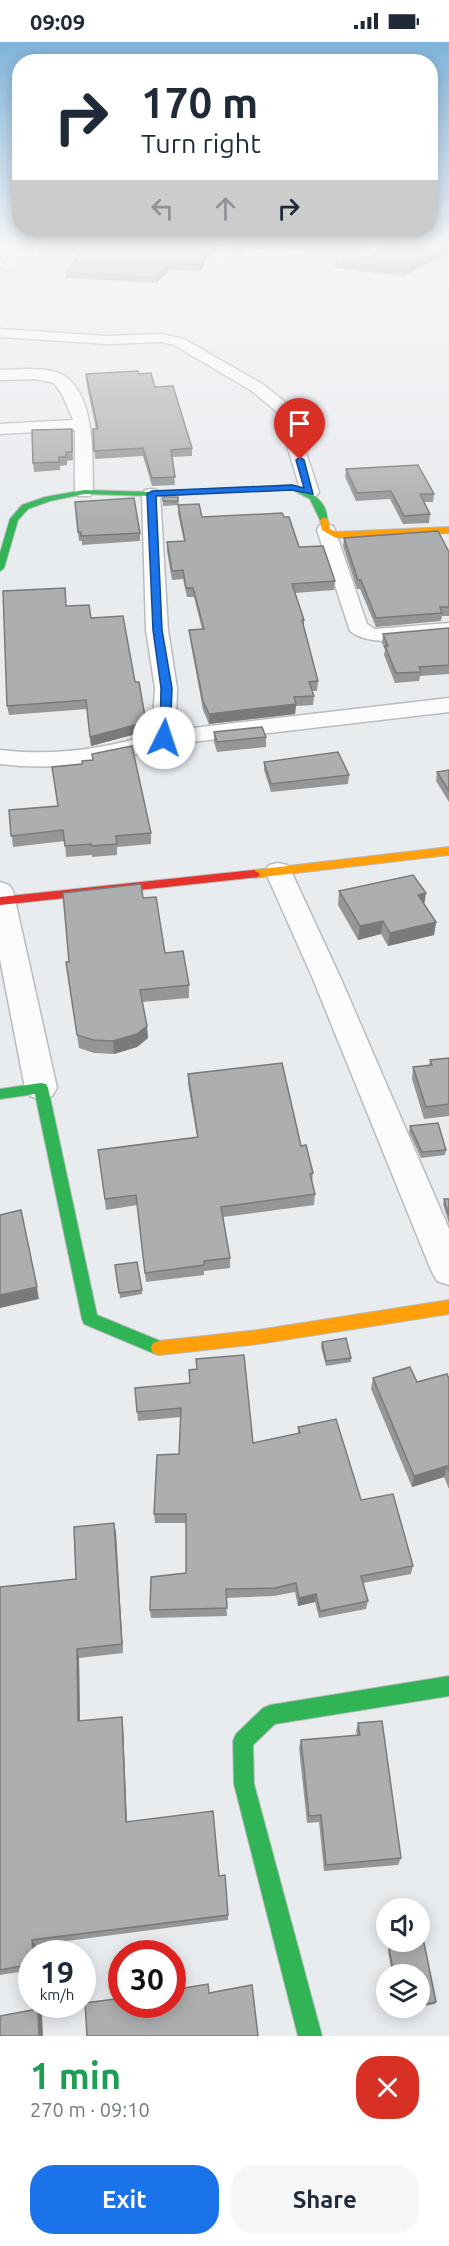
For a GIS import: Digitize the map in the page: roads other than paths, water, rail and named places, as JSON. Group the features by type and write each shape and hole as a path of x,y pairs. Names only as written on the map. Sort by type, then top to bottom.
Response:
{"street":[{"path":"47,336 107,340 161,338 179,342 258,388 285,411 310,492 319,502 357,627 365,633 375,635 449,629"},
{"path":"0,375 36,374 55,377 64,383 83,425 84,492"},
{"path":"0,429 83,425"},
{"path":"0,568 14,519 25,507 48,500 84,492 152,494 292,487 310,492"},
{"path":"152,494 158,630 166,688 164,738"},
{"path":"326,530 336,535 349,536 449,530"},
{"path":"0,757 25,761 129,751 164,738 449,705"},
{"path":"449,851 278,871 0,898 90,1319 161,1349 258,1337 449,1307"},
{"path":"278,871 327,979 449,1270"},
{"path":"0,1094 41,1088"},
{"path":"310,2036 244,1784 243,1741 270,1715 449,1686"}]}
